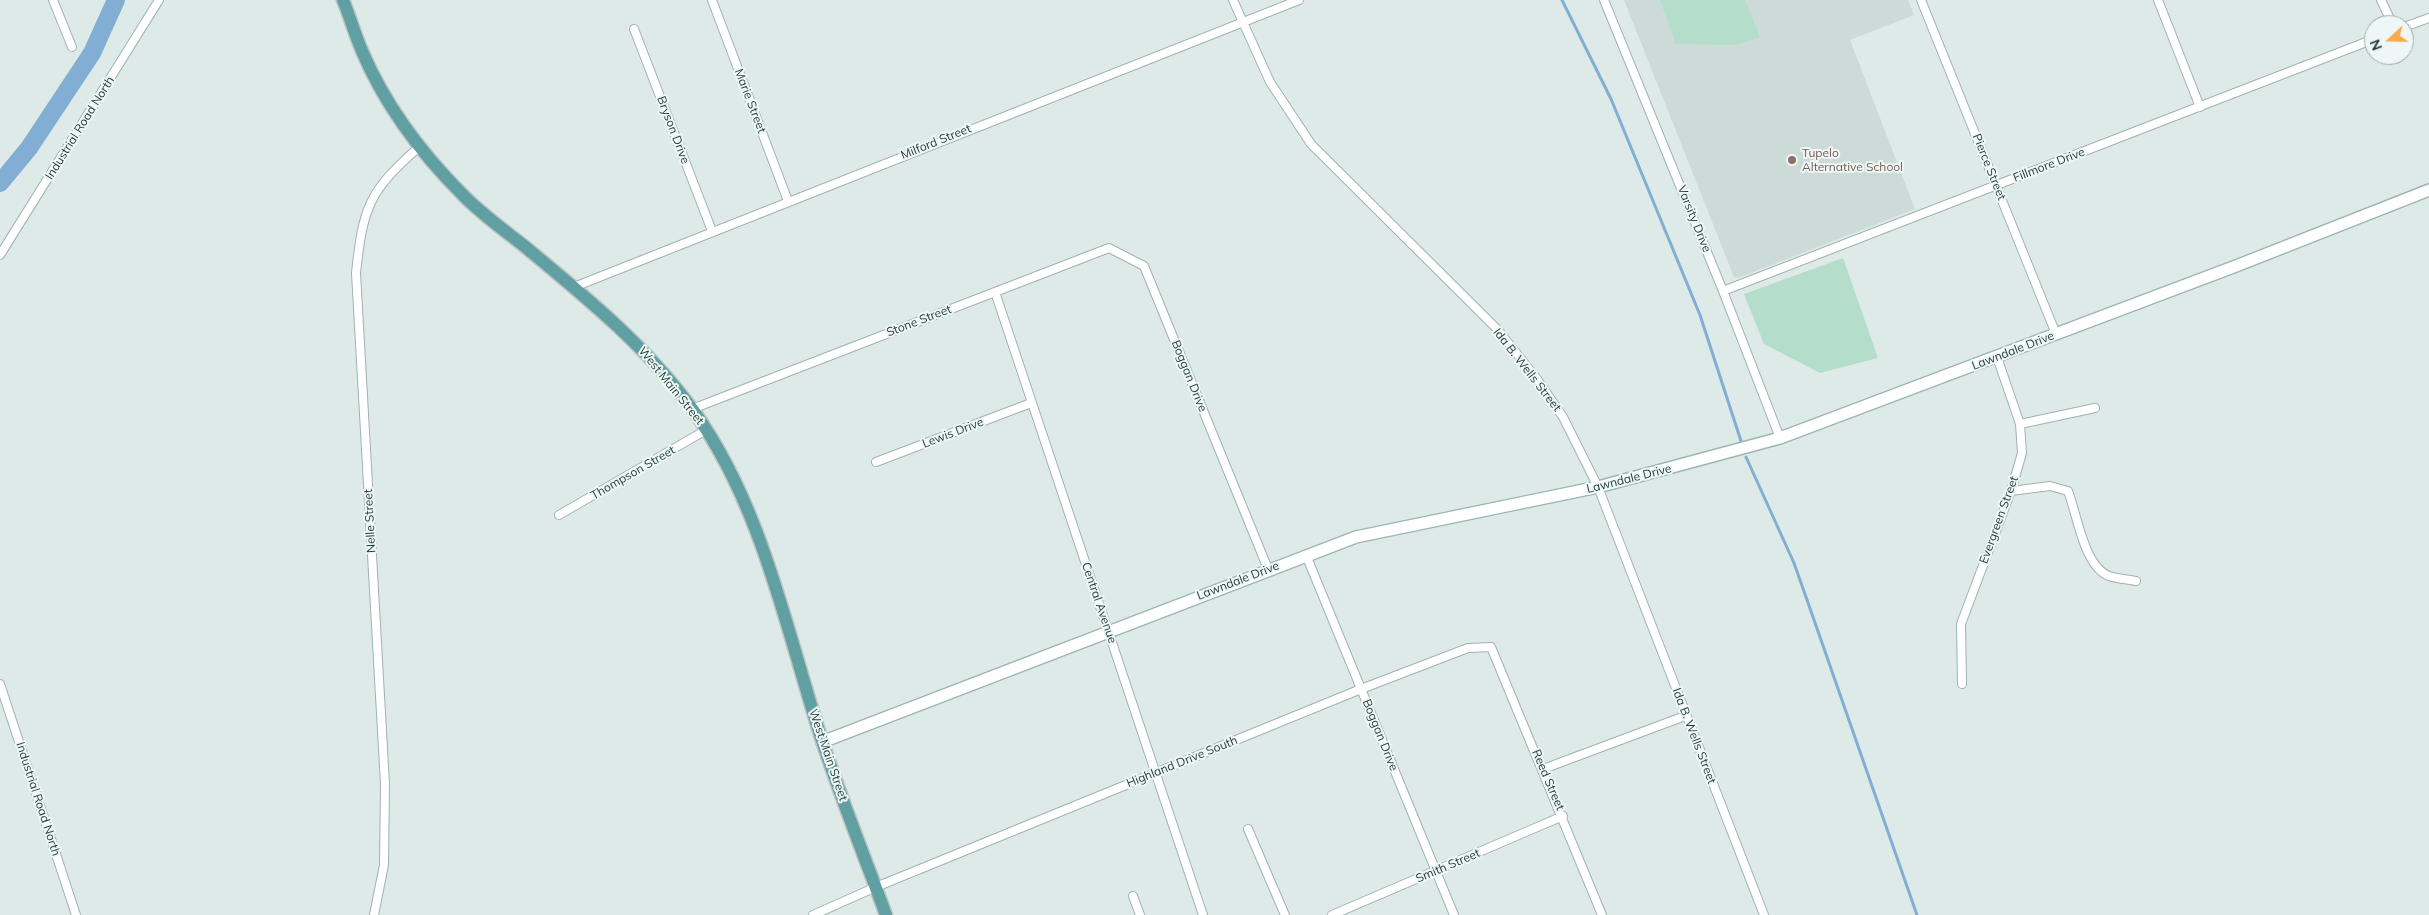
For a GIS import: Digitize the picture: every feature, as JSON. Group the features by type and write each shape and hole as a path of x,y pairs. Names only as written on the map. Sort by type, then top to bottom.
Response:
{"main road":[{"name":"West Main Street","path":"343,0 362,52 373,74 390,104 419,147 463,196 629,335 692,408 733,475 755,528 822,742 886,915"}],"street":[{"path":"53,0 72,47"},
{"name":"Industrial Road North","path":"0,255 159,0"},
{"name":"Marie Street","path":"712,0 788,201"},
{"name":"Ida B. Wells Street","path":"1233,0 1270,82 1311,144 1498,330 1537,379 1563,416 1598,487 1685,716 1764,915"},
{"name":"Milford Street","path":"574,287 1299,0"},
{"name":"Varsity Drive","path":"1604,0 1724,292 1780,438"},
{"name":"Pierce Street","path":"1921,0 2056,334"},
{"path":"2158,0 2200,107"},
{"path":"2381,0 2388,15"},
{"path":"2414,23 2429,18"},
{"name":"Bryson Drive","path":"634,29 712,231"},
{"name":"Fillmore Drive","path":"1724,292 2364,43"},
{"name":"Nelle Street","path":"374,915 384,865 385,784 356,274 360,233 368,206 388,174 419,147"},
{"name":"Lawndale Drive","path":"822,742 1110,632 1268,569 1356,537 1598,487 1780,438 1997,357 2429,190"},
{"name":"Stone Street","path":"692,408 1109,248 1144,266"},
{"name":"Boggan Drive","path":"1144,266 1268,569"},
{"name":"Central Avenue","path":"995,292 1203,915"},
{"name":"Evergreen Street","path":"1962,684 1962,624 2011,491 2022,453 2020,424 1997,357"},
{"name":"Lewis Drive","path":"876,462 1031,403"},
{"path":"2020,424 2095,408"},
{"name":"Thompson Street","path":"559,516 706,430"},
{"path":"2011,491 2050,486 2068,491 2088,555 2098,569 2108,576 2136,580"},
{"name":"Boggan Drive","path":"1306,555 1454,915"},
{"name":"Highland Drive South","path":"813,915 876,887 1361,689 1468,648 1492,647"},
{"name":"Reed Street","path":"1492,647 1544,769 1602,915"},
{"name":"Industrial Road North","path":"0,684 76,915"},
{"path":"1544,769 1685,716"},
{"name":"Smith Street","path":"1332,915 1563,816"},
{"path":"1248,828 1285,915"},
{"path":"1133,896 1140,915"}],"shaded area":[{"name":"Tupelo Alternative School","path":"1624,0 1908,0 1914,15 1850,40 1915,209 1738,278 1734,277"}],"green space":[{"path":"1660,0 1745,0 1760,37 1735,45 1676,44"},
{"path":"1843,258 1878,358 1820,373 1764,344 1744,294"}],"waterway":[{"path":"0,183 29,148 92,53 116,0"},
{"path":"1562,0 1611,99 1700,315 1741,441"},
{"path":"1746,457 1794,563 1917,915"}],"place":[{"name":"Tupelo Alternative School","path":"1792,160"}]}
